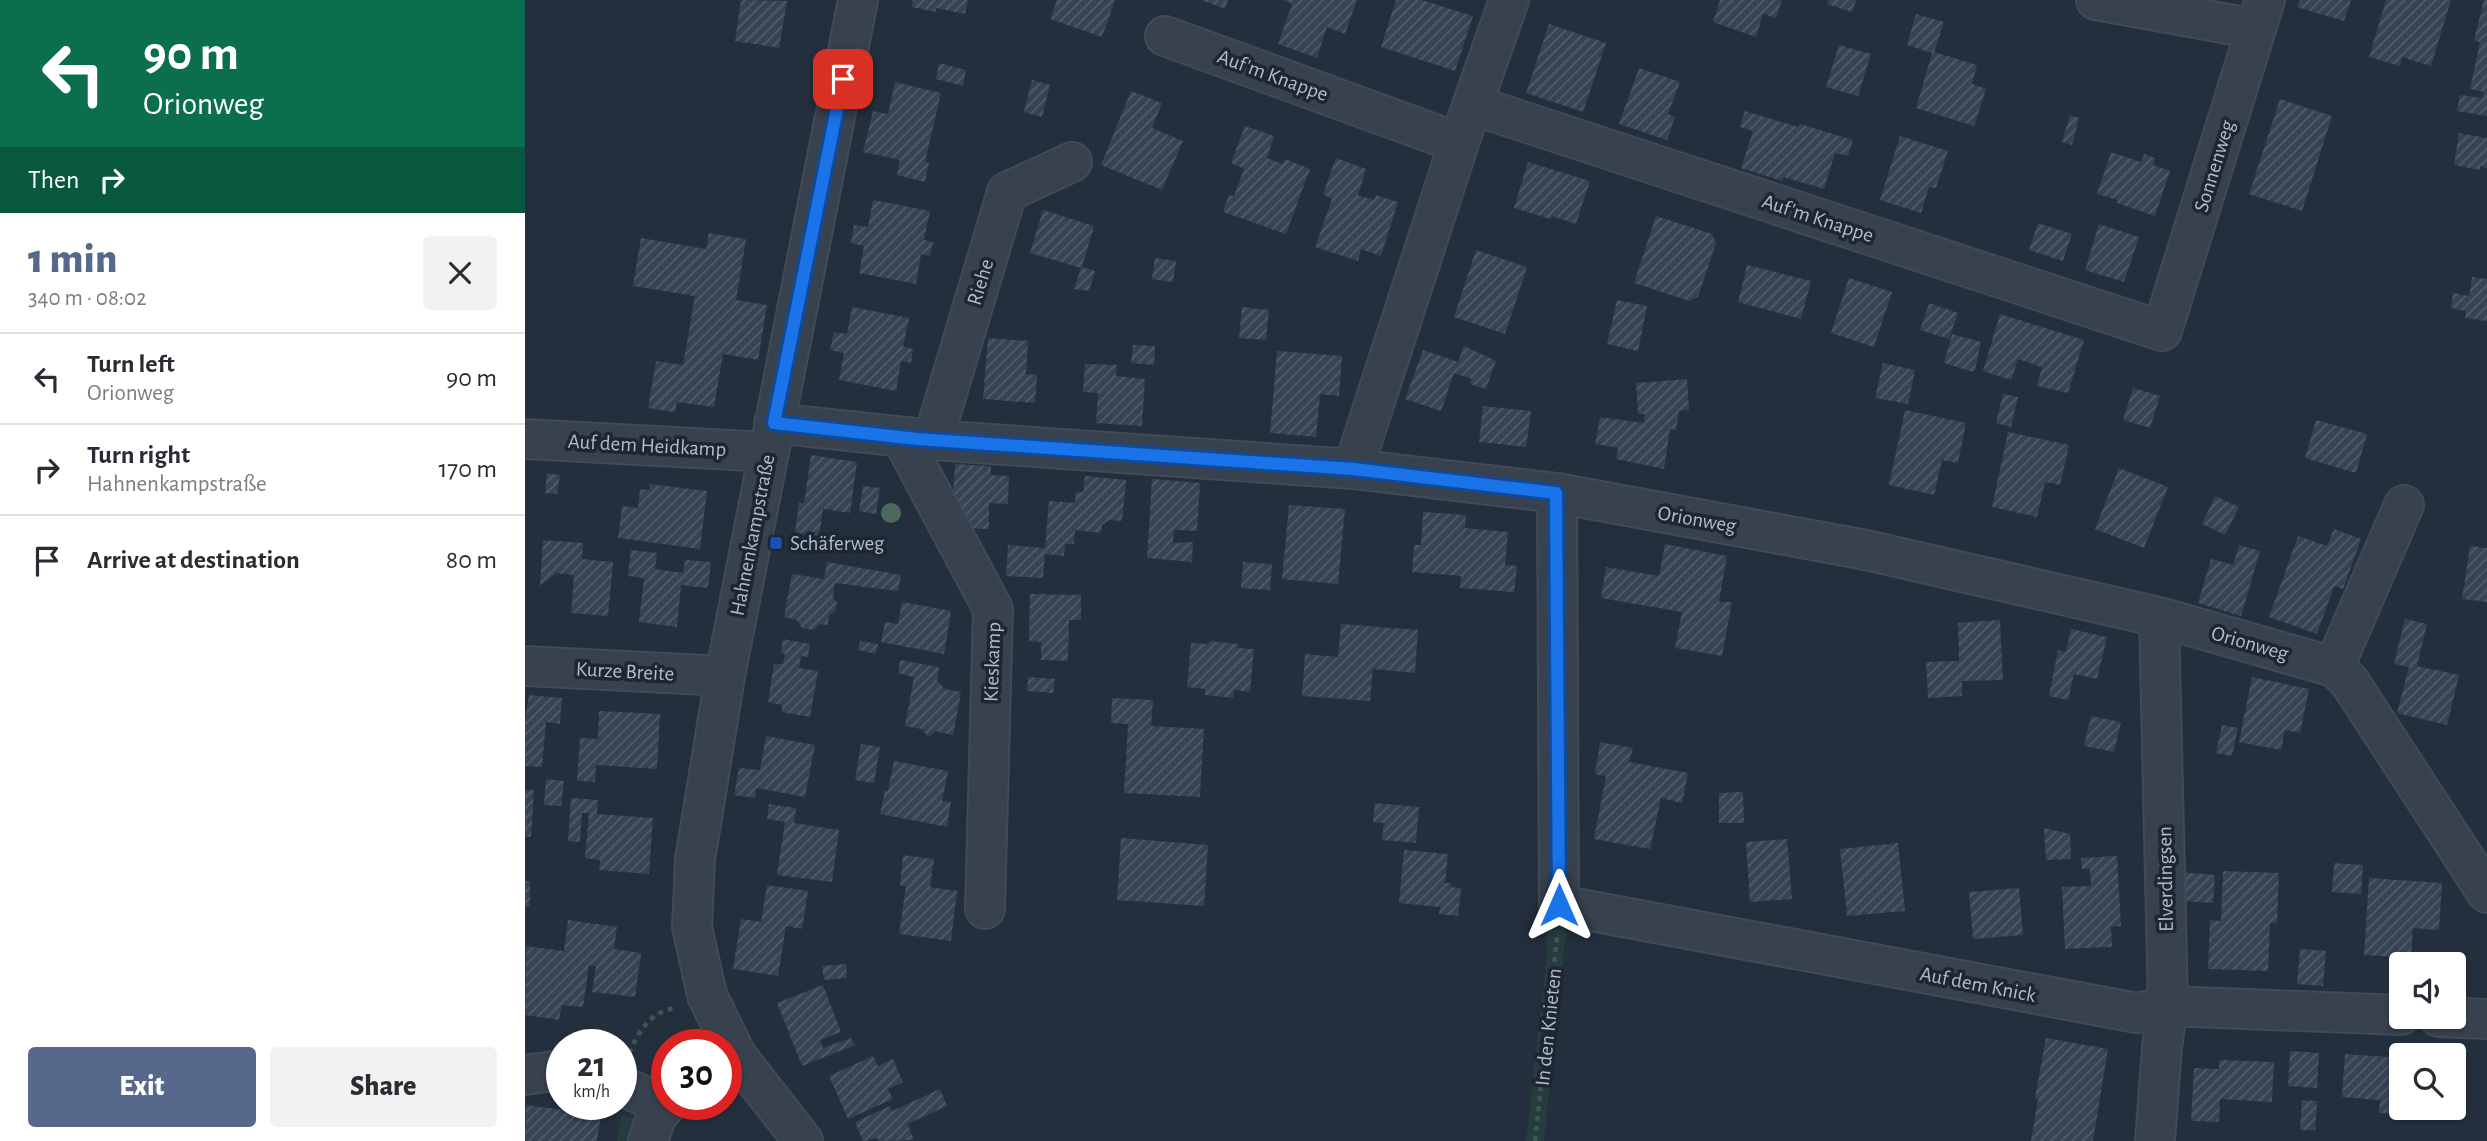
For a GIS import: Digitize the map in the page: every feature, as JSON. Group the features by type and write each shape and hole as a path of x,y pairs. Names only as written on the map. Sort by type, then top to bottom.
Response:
{"street":[{"name":"Hahnenkampstraße","path":"720,1029 707,995 692,927 695,860 725,676 858,0"},
{"path":"1353,469 1509,0"},
{"path":"2096,0 2261,15"},
{"name":"Sonnenweg","path":"2162,331 2261,15"},
{"name":"Auf'm Knappe","path":"1165,36 1459,144"},
{"name":"Auf'm Knappe","path":"1473,105 2162,331"},
{"name":"Riehe","path":"917,439 1007,192 1072,162"},
{"name":"Auf dem Heidkamp","path":"525,439 771,437"},
{"name":"Orionweg","path":"771,437 917,439 1353,469 1556,493 1866,550 2158,617 2334,667"},
{"name":"Kieskamp","path":"917,439 993,609 985,909"},
{"path":"1556,493 1559,905"},
{"path":"2404,505 2334,667 2349,681 2487,893"},
{"name":"Elverdingsen","path":"2155,1141 2168,1006 2158,617"},
{"name":"Kurze Breite","path":"525,666 725,676"},
{"name":"Auf dem Knick","path":"1559,905 2137,1013 2168,1006 2389,1015"},
{"path":"2466,1018 2487,1019"},
{"path":"525,1075 546,1072"},
{"name":"Hahnenkampstraße","path":"742,1072 803,1141"},
{"path":"637,1081 651,1092"},
{"path":"648,1141 655,1120"}],"path":[{"name":"In den Knieten","path":"1535,1141 1559,905"},
{"path":"637,1043 648,1020 664,1010 680,1008"}],"green space":[{"path":"1546,910 1568,913 1544,1141 1526,1141 1547,954"},
{"path":"637,1119 660,1124 657,1141 617,1141 620,1120"}],"building":[{"path":"741,0 787,1 779,48 735,41"},
{"path":"913,0 968,0 965,14 936,8 935,12 912,7"},
{"path":"1057,0 1115,0 1102,37 1050,19"},
{"path":"1201,0 1228,0 1225,9"},
{"path":"1283,0 1357,0 1345,34 1327,27 1317,58 1278,44 1292,4"},
{"path":"1396,0 1422,0 1473,16 1455,71 1381,47"},
{"path":"1720,0 1782,0 1776,18 1763,14 1756,37 1713,22"},
{"path":"1829,0 1856,0 1852,12 1827,4"},
{"path":"2300,0 2351,0 2344,21 2297,7"},
{"path":"2386,0 2451,0 2431,66 2402,57 2400,66 2369,57"},
{"path":"2484,0 2487,0 2487,116 2457,111 2460,95 2482,98 2484,92 2470,89 2480,42 2474,40"},
{"path":"1916,14 1944,22 1934,52 1977,65 1972,84 1986,89 1974,126 1916,108 1932,53 1907,45"},
{"path":"1549,24 1606,43 1583,112 1526,93"},
{"path":"1839,45 1871,54 1858,96 1826,87"},
{"path":"939,63 966,70 963,86 936,79"},
{"path":"1639,68 1680,82 1668,114 1675,117 1667,140 1619,124"},
{"path":"1032,80 1050,85 1042,117 1024,112"},
{"path":"895,82 941,93 925,162 929,163 925,182 897,175 900,160 863,152 873,111 888,114"},
{"path":"1131,91 1162,103 1152,128 1183,141 1162,190 1101,165"},
{"path":"2280,99 2332,116 2302,211 2249,194"},
{"path":"1745,111 1853,140 1848,156 1835,153 1824,189 1783,177 1782,181 1741,168 1753,131 1740,127"},
{"path":"2070,115 2079,118 2072,145 2062,142"},
{"path":"1245,126 1274,136 1267,158 1282,164 1285,159 1310,169 1286,234 1223,212 1229,195 1234,196 1244,169 1231,163"},
{"path":"2459,133 2487,138 2487,168 2480,166 2480,170 2454,165"},
{"path":"1900,136 1948,151 1936,188 1929,187 1921,213 1880,200"},
{"path":"2111,152 2141,162 2144,154 2155,158 2153,165 2170,171 2155,216 2097,194"},
{"path":"1336,158 1366,169 1358,195 1374,200 1376,195 1398,202 1381,256 1361,249 1358,261 1315,247 1332,199 1323,194"},
{"path":"1528,162 1590,181 1576,224 1514,208"},
{"path":"873,200 930,211 924,240 933,242 930,256 921,254 916,284 859,273 864,246 851,243 854,225 868,227"},
{"path":"1043,210 1094,226 1082,267 1095,271 1089,291 1074,289 1081,268 1030,253"},
{"path":"1656,216 1712,234 1716,243 1698,297 1689,301 1634,283"},
{"path":"2038,223 2072,234 2063,261 2029,250"},
{"path":"2099,224 2139,237 2124,282 2085,270"},
{"path":"709,233 746,239 736,300 767,305 758,360 723,354 714,407 677,402 675,412 648,408 656,361 683,365 695,296 633,286 641,238 706,249"},
{"path":"1476,250 1527,267 1505,334 1454,317"},
{"path":"1155,258 1176,261 1173,282 1152,279"},
{"path":"1747,265 1811,281 1801,319 1738,302"},
{"path":"2472,277 2487,279 2487,321 2465,318 2466,311 2451,308 2453,293 2469,296"},
{"path":"1849,278 1892,292 1874,347 1831,333"},
{"path":"1617,300 1647,306 1638,351 1607,344"},
{"path":"1929,303 1958,313 1949,339 1920,330"},
{"path":"852,307 909,318 903,347 913,349 911,363 901,361 896,391 839,380 844,353 830,350 834,332 847,334"},
{"path":"1242,307 1269,310 1266,340 1239,338"},
{"path":"2000,314 2084,340 2068,393 2037,386 2042,367 2018,359 2011,380 1983,371"},
{"path":"1952,334 1981,342 1973,372 1944,363"},
{"path":"988,338 1028,341 1026,374 1037,375 1035,403 983,399"},
{"path":"1133,345 1155,346 1154,365 1131,363"},
{"path":"1464,346 1496,361 1486,389 1470,384 1472,379 1454,373 1441,411 1405,399 1423,350 1458,362"},
{"path":"1277,351 1342,356 1339,396 1320,394 1316,437 1270,433"},
{"path":"1883,363 1915,370 1908,404 1875,398"},
{"path":"1085,364 1117,365 1116,376 1145,379 1142,426 1096,423 1098,393 1083,392"},
{"path":"1687,379 1689,410 1679,411 1676,430 1670,429 1664,469 1616,459 1618,448 1595,444 1600,417 1644,423 1645,414 1638,414 1636,383"},
{"path":"2133,388 2160,396 2150,428 2123,420"},
{"path":"2003,394 2018,397 2011,427 1996,423"},
{"path":"1483,406 1531,411 1526,447 1479,442"},
{"path":"1905,410 1966,423 1958,463 1942,460 1934,495 1889,485"},
{"path":"2316,420 2367,434 2356,473 2305,458"},
{"path":"2008,432 2069,445 2060,485 2045,482 2037,517 1992,507"},
{"path":"811,455 857,462 850,513 823,509 819,536 795,533 799,503 804,503"},
{"path":"955,464 991,466 991,475 1009,476 1008,504 989,503 989,529 958,528 952,510"},
{"path":"2119,468 2168,487 2144,548 2095,529"},
{"path":"547,473 560,475 557,494 545,493"},
{"path":"1085,476 1126,480 1122,521 1109,520 1102,525 1101,533 1075,530 1074,544 1065,544 1064,556 1045,554 1043,578 1006,576 1008,545 1045,548 1049,501 1075,503 1076,492 1083,492"},
{"path":"1152,479 1200,483 1197,531 1174,530 1173,543 1193,542 1192,562 1147,558"},
{"path":"650,484 707,491 700,549 618,538 622,506 638,508 640,489 649,490"},
{"path":"863,486 880,488 876,514 859,511"},
{"path":"2215,496 2239,507 2225,535 2202,524"},
{"path":"1289,505 1345,509 1338,584 1282,579"},
{"path":"1423,512 1466,515 1465,528 1508,532 1505,565 1517,566 1514,592 1460,588 1461,576 1412,572 1414,545 1421,545"},
{"path":"2334,529 2361,539 2343,589 2334,586 2317,634 2269,617 2298,536 2327,546"},
{"path":"543,540 583,543 582,559 613,562 608,616 571,613 574,575 556,573 540,586"},
{"path":"1665,544 1727,556 1719,602 1732,602 1722,656 1675,648 1682,612 1601,598 1606,567 1659,576"},
{"path":"2239,545 2260,551 2241,616 2198,603 2211,559 2233,565"},
{"path":"2470,546 2487,548 2487,602 2462,599"},
{"path":"631,550 657,553 655,569 683,573 685,560 711,562 708,588 681,585 677,627 639,622 644,578 628,576"},
{"path":"827,562 901,575 898,591 835,583 833,597 837,603 835,611 829,615 828,625 820,624 813,630 802,628 797,620 784,617 792,574 824,579"},
{"path":"1243,562 1272,564 1270,590 1241,588"},
{"path":"1030,594 1081,595 1081,620 1069,620 1068,661 1041,660 1041,642 1029,641"},
{"path":"902,602 951,611 944,654 881,642 885,622 898,624"},
{"path":"2405,619 2427,624 2417,666 2459,675 2447,725 2397,713 2409,667 2394,664"},
{"path":"2000,620 2003,680 1962,681 1962,696 1928,698 1926,662 1959,661 1958,623"},
{"path":"1341,624 1418,630 1415,673 1373,669 1370,701 1302,696 1305,654 1338,657"},
{"path":"2071,629 2107,637 2097,679 2074,674 2068,700 2049,696 2058,650 2066,652"},
{"path":"783,639 810,644 808,657 801,656 799,668 818,671 810,717 782,712 782,705 768,702 774,664 783,664"},
{"path":"860,641 878,644 876,654 858,650"},
{"path":"1209,641 1238,644 1238,648 1254,649 1250,692 1234,690 1233,698 1205,695 1205,689 1187,687 1191,643 1209,644"},
{"path":"900,660 939,667 939,683 945,689 961,692 953,735 936,731 928,737 922,729 905,726 914,677 898,673"},
{"path":"1028,677 1055,679 1053,693 1027,691"},
{"path":"2252,677 2309,689 2300,733 2285,730 2281,750 2239,742"},
{"path":"529,695 562,698 560,724 546,722 542,767 525,766 525,720"},
{"path":"1112,698 1153,700 1151,726 1204,729 1200,797 1124,793 1128,724 1111,723"},
{"path":"599,711 660,714 657,769 596,765 595,782 577,781 580,738 598,739"},
{"path":"2091,716 2121,722 2114,752 2084,746"},
{"path":"2222,725 2238,728 2232,756 2216,753"},
{"path":"766,736 815,745 805,797 756,788 755,798 734,795 739,768 760,770"},
{"path":"1600,742 1633,748 1629,762 1688,773 1682,803 1661,798 1650,849 1594,839 1606,776 1595,774"},
{"path":"861,744 880,747 874,783 855,780"},
{"path":"894,761 948,771 942,801 951,802 947,827 880,814"},
{"path":"546,779 564,781 561,806 544,805"},
{"path":"525,790 534,790 531,837 525,837"},
{"path":"1743,792 1744,823 1719,823 1719,793"},
{"path":"571,798 598,800 597,814 653,818 649,874 599,870 600,860 585,858 589,813 582,813 580,842 568,841"},
{"path":"1375,803 1419,807 1416,843 1382,840 1384,823 1373,822"},
{"path":"769,804 796,808 794,823 839,830 832,882 777,875 785,822 767,819"},
{"path":"2044,828 2070,834 2071,859 2046,860"},
{"path":"1121,838 1208,845 1204,906 1117,900"},
{"path":"1787,839 1792,899 1750,902 1746,842"},
{"path":"1898,843 1905,911 1847,916 1840,849"},
{"path":"1404,850 1448,854 1445,883 1451,883 1450,887 1461,888 1458,916 1439,914 1440,907 1399,903"},
{"path":"903,855 934,859 930,887 957,891 951,941 899,934 906,886 900,886"},
{"path":"2117,856 2121,926 2111,927 2112,947 2065,949 2062,887 2091,886 2090,869 2082,869 2081,858"},
{"path":"2334,863 2363,865 2361,894 2332,892"},
{"path":"2223,871 2279,873 2277,923 2270,923 2268,971 2208,969 2210,920 2221,921"},
{"path":"2178,872 2215,875 2213,903 2181,901"},
{"path":"2369,878 2442,883 2439,930 2413,928 2411,952 2389,952 2389,957 2364,955"},
{"path":"525,881 530,881 530,907 525,907"},
{"path":"767,885 808,891 802,929 786,926 778,976 733,969 741,919 761,922"},
{"path":"2019,888 2023,935 1973,939 1969,892"},
{"path":"568,920 617,927 614,949 641,953 635,997 592,992 596,966 589,965 583,1007 562,1005 559,1020 525,1015 526,946 564,951"},
{"path":"2300,949 2326,951 2323,986 2297,984"},
{"path":"846,964 847,978 824,980 822,966"},
{"path":"823,985 841,1032 820,1040 823,1048 851,1038 855,1045 802,1066 777,1003"},
{"path":"2046,1038 2108,1049 2093,1141 2031,1141 2038,1099 2035,1098"},
{"path":"2290,1051 2319,1053 2317,1088 2288,1086"},
{"path":"2345,1054 2389,1057 2389,1114 2379,1113 2380,1100 2342,1097"},
{"path":"873,1056 878,1066 893,1059 903,1082 888,1089 893,1099 848,1119 829,1076"},
{"path":"2219,1060 2274,1062 2272,1102 2220,1099 2219,1122 2191,1121 2194,1068 2219,1069"},
{"path":"940,1089 947,1106 907,1124 914,1140 878,1141 877,1138 863,1141 855,1122 890,1106 892,1111"},
{"path":"2302,1100 2317,1101 2315,1130 2300,1130"},
{"path":"526,1105 546,1108 546,1120 600,1120 597,1141 525,1141"}],"place":[{"name":"Schäferweg","path":"776,543"}],"route":[{"path":"843,79 774,423 917,439 1353,469 1556,493 1559,905"}]}
